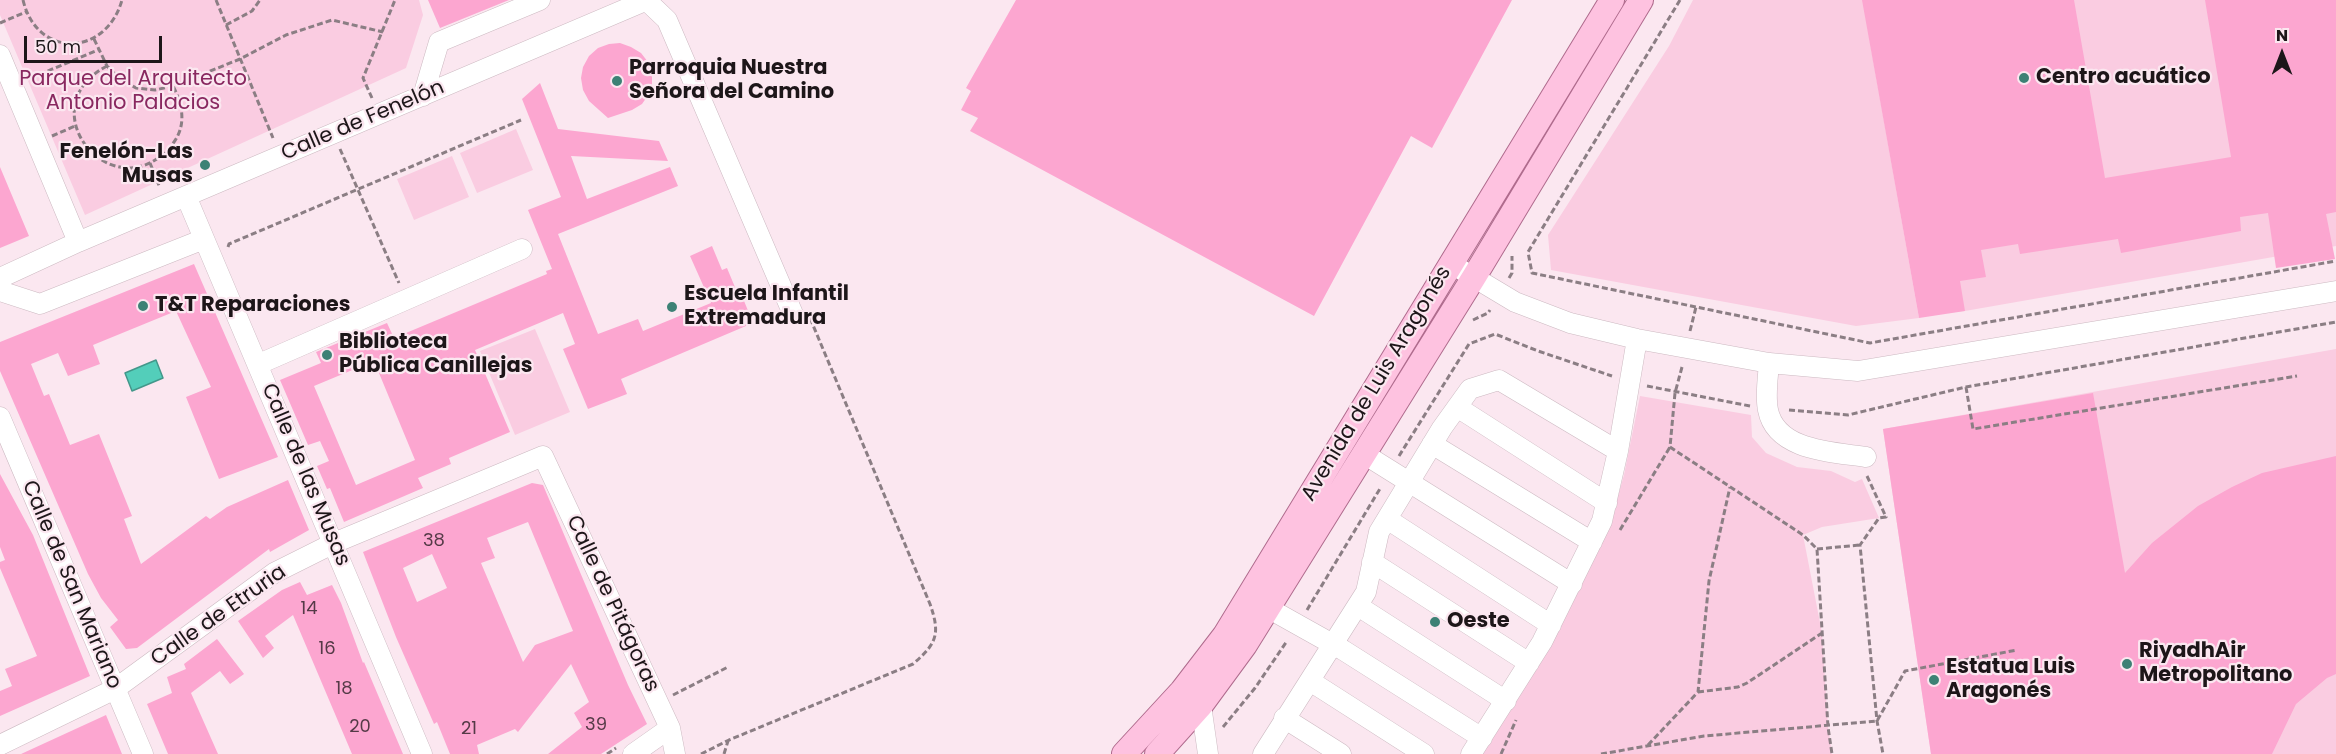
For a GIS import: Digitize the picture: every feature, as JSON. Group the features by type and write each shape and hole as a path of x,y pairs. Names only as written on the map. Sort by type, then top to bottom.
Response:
{"main road":[{"name":"Avenida de Luis Aragonés","path":"1124,754 1182,691 1225,635 1612,0"},
{"name":"Avenida de Luis Aragonés","path":"1157,754 1201,705 1245,645 1474,277 1641,0"}],"street":[{"path":"423,96 439,42 540,0"},
{"path":"646,0 667,20 793,314"},
{"name":"Calle de Fenelón","path":"0,278 78,242 646,0"},
{"path":"0,55 78,242"},
{"name":"Calle de las Musas","path":"186,196 422,754"},
{"path":"0,291 40,304 204,239"},
{"path":"259,364 522,249"},
{"path":"1450,263 1515,302 1570,323 1636,339 1769,363 1858,371 2336,291"},
{"path":"1268,608 1334,645 1477,746 1551,625 1602,521 1618,451 1636,339"},
{"path":"1769,363 1767,409 1773,424 1782,435 1816,449 1864,461"},
{"path":"1263,754 1366,592 1377,536 1432,444 1470,389 1499,380 1618,451"},
{"path":"1457,408 1607,503"},
{"name":"Calle de San Mariano","path":"0,417 143,754"},
{"path":"1432,444 1592,543"},
{"path":"1364,454 1572,584"},
{"name":"Calle de Etruria","path":"0,745 115,689 274,573 334,543 543,456"},
{"name":"Calle de Pitágoras","path":"543,456 670,728 675,754"},
{"path":"1387,519 1551,625"},
{"path":"1372,562 1529,663"},
{"path":"1358,606 1506,701"},
{"path":"1310,681 1425,754"},
{"path":"1201,705 1207,751"},
{"path":"1284,718 1341,754"},
{"path":"633,754 670,728"}],"path":[{"path":"23,0 26,12 34,26 47,37 62,43 78,44 94,39 107,30 117,16 122,0"},
{"path":"216,0 275,143"},
{"path":"226,25 252,11 260,0"},
{"path":"373,99 363,78 395,0"},
{"path":"1680,0 1528,252 1533,273 1870,343 2336,261"},
{"path":"0,22 26,12"},
{"path":"94,39 107,66 120,79 136,88 155,90 173,86 240,59 286,35 332,20 383,32"},
{"path":"22,82 98,50"},
{"path":"107,66 91,74 80,89 74,107 75,126 81,140 91,153 104,162 119,167 135,168 150,163 166,153 177,138 182,120 181,101 173,86"},
{"path":"213,258 227,251 230,244 521,120"},
{"path":"46,139 75,126"},
{"path":"333,134 406,300"},
{"path":"150,163 166,205"},
{"path":"701,754 729,740 913,664 931,648 936,631 935,617 930,604 806,309 793,314"},
{"path":"1207,751 1256,688 1298,624 1469,344 1495,334"},
{"path":"1966,387 1973,429 2296,376"},
{"path":"1675,393 1670,447 1803,535 1817,549 1828,727 1832,754"},
{"path":"1864,461 1886,517 1879,518 1860,545 1877,722 1883,754"},
{"path":"1647,746 1698,692 1710,575 1730,487"},
{"path":"1817,549 1860,545"},
{"path":"1698,692 1743,685 1822,633"},
{"path":"1877,722 1905,671 2017,650"},
{"path":"1601,754 1704,736 1877,722"},
{"path":"724,754 729,740"}],"green space":[{"name":"Parque del Arquitecto Antonio Palacios","path":"0,0 419,0 423,15 406,68 85,215 0,15"},
{"path":"1693,0 2336,0 2336,246 1965,311 1921,314 1866,20 1919,318 1856,326 1551,270 1548,235 1669,46"},
{"path":"516,129 533,170 477,193 460,153"},
{"path":"452,156 469,197 414,220 397,179"},
{"path":"535,329 570,412 515,435 480,351"},
{"name":"RiyadhAir Metropolitano","path":"2336,349 2336,754 1931,754 1883,429"},
{"path":"1640,396 1751,415 1752,437 1766,453 1797,467 1831,471 1855,482 1862,479 1879,518 1822,527 1803,535 1822,633 1832,754 1481,754 1613,513 1624,475"}],"shaded area":[{"path":"156,360 163,378 132,391 125,373"}],"building":[{"path":"428,0 509,0 440,28"},
{"path":"1016,0 1512,0 1432,148 1411,136 1314,316 970,131 978,118 961,110 971,91 966,88"},
{"name":"Centro acuático","path":"1862,0 2074,0 2105,178 2231,157 2205,0 2336,0 2336,212 2326,214 2335,259 2276,268 2268,213 2240,217 2241,231 2121,253 2118,239 2020,254 2018,244 1981,250 1986,277 1960,281 1965,311 1919,318"},
{"name":"Parroquia Nuestra Señora del Camino","path":"620,43 641,53 652,72 652,84 642,104 608,118 589,101 583,90 581,78 583,67 589,56 598,48"},
{"path":"540,83 558,129 659,141 668,161 571,156 587,199 670,167 678,186 558,234 598,334 638,319 643,331 711,303 690,256 712,246 722,270 727,268 737,292 740,291 753,323 621,379 627,394 588,409 563,349 575,344 563,313 475,350 510,432 449,458 451,464 418,478 423,488 344,522 330,488 327,489 317,466 329,461 320,441 308,445 280,380 321,363 316,352 387,323 394,338 547,274 546,271 552,269 528,210 561,197 522,99","holes":["374,361 415,460 356,485 314,386"]},
{"path":"0,167 29,236 0,248"},
{"path":"194,264 278,457 219,479 186,397 211,387 176,311 93,345 100,364 68,376 58,353 31,364 44,396 49,394 70,445 99,434 132,516 124,519 141,564 206,516 210,519 227,507 288,480 309,530 270,552 269,549 137,648 126,649 110,627 118,620 101,598 88,574 0,371 0,342"},
{"name":"RiyadhAir Metropolitano","path":"2093,393 2125,573 2152,543 2198,506 2232,487 2262,473 2336,456 2336,674 2327,678 2296,704 2272,754 1931,754 1883,429"},
{"path":"0,474 33,535 90,676 0,716 0,691 12,686 5,669 37,656 0,568 0,562 5,560 0,547"},
{"path":"532,483 543,485 628,685 647,724 601,754 548,754 582,727 574,713 589,702 571,664 518,732 515,729 477,745 479,754 450,754 437,722 434,724 396,637 363,552","holes":["528,522 573,631 535,645 523,662 481,563 495,558 487,538","432,554 447,588 417,602 403,568"]},
{"path":"300,582 307,595 332,585 403,754 352,754 293,615 265,636 274,648 263,658 238,621 282,590"},
{"path":"217,639 244,674 230,684 220,671 191,693 218,754 168,754 147,704 172,693 167,677 186,669 184,664"},
{"path":"106,715 122,754 21,754"}],"place":[{"name":"Centro acuático","path":"2024,78"},
{"name":"Parroquia Nuestra Señora del Camino","path":"617,81"},
{"name":"Fenelón-Las Musas","path":"205,165"},
{"name":"T&T Reparaciones","path":"143,306"},
{"name":"Escuela Infantil Extremadura","path":"672,307"},
{"name":"Biblioteca Pública Canillejas","path":"327,355"},
{"name":"Oeste","path":"1435,622"},
{"name":"RiyadhAir Metropolitano","path":"2127,664"},
{"name":"Estatua Luis Aragonés","path":"1934,680"}]}
